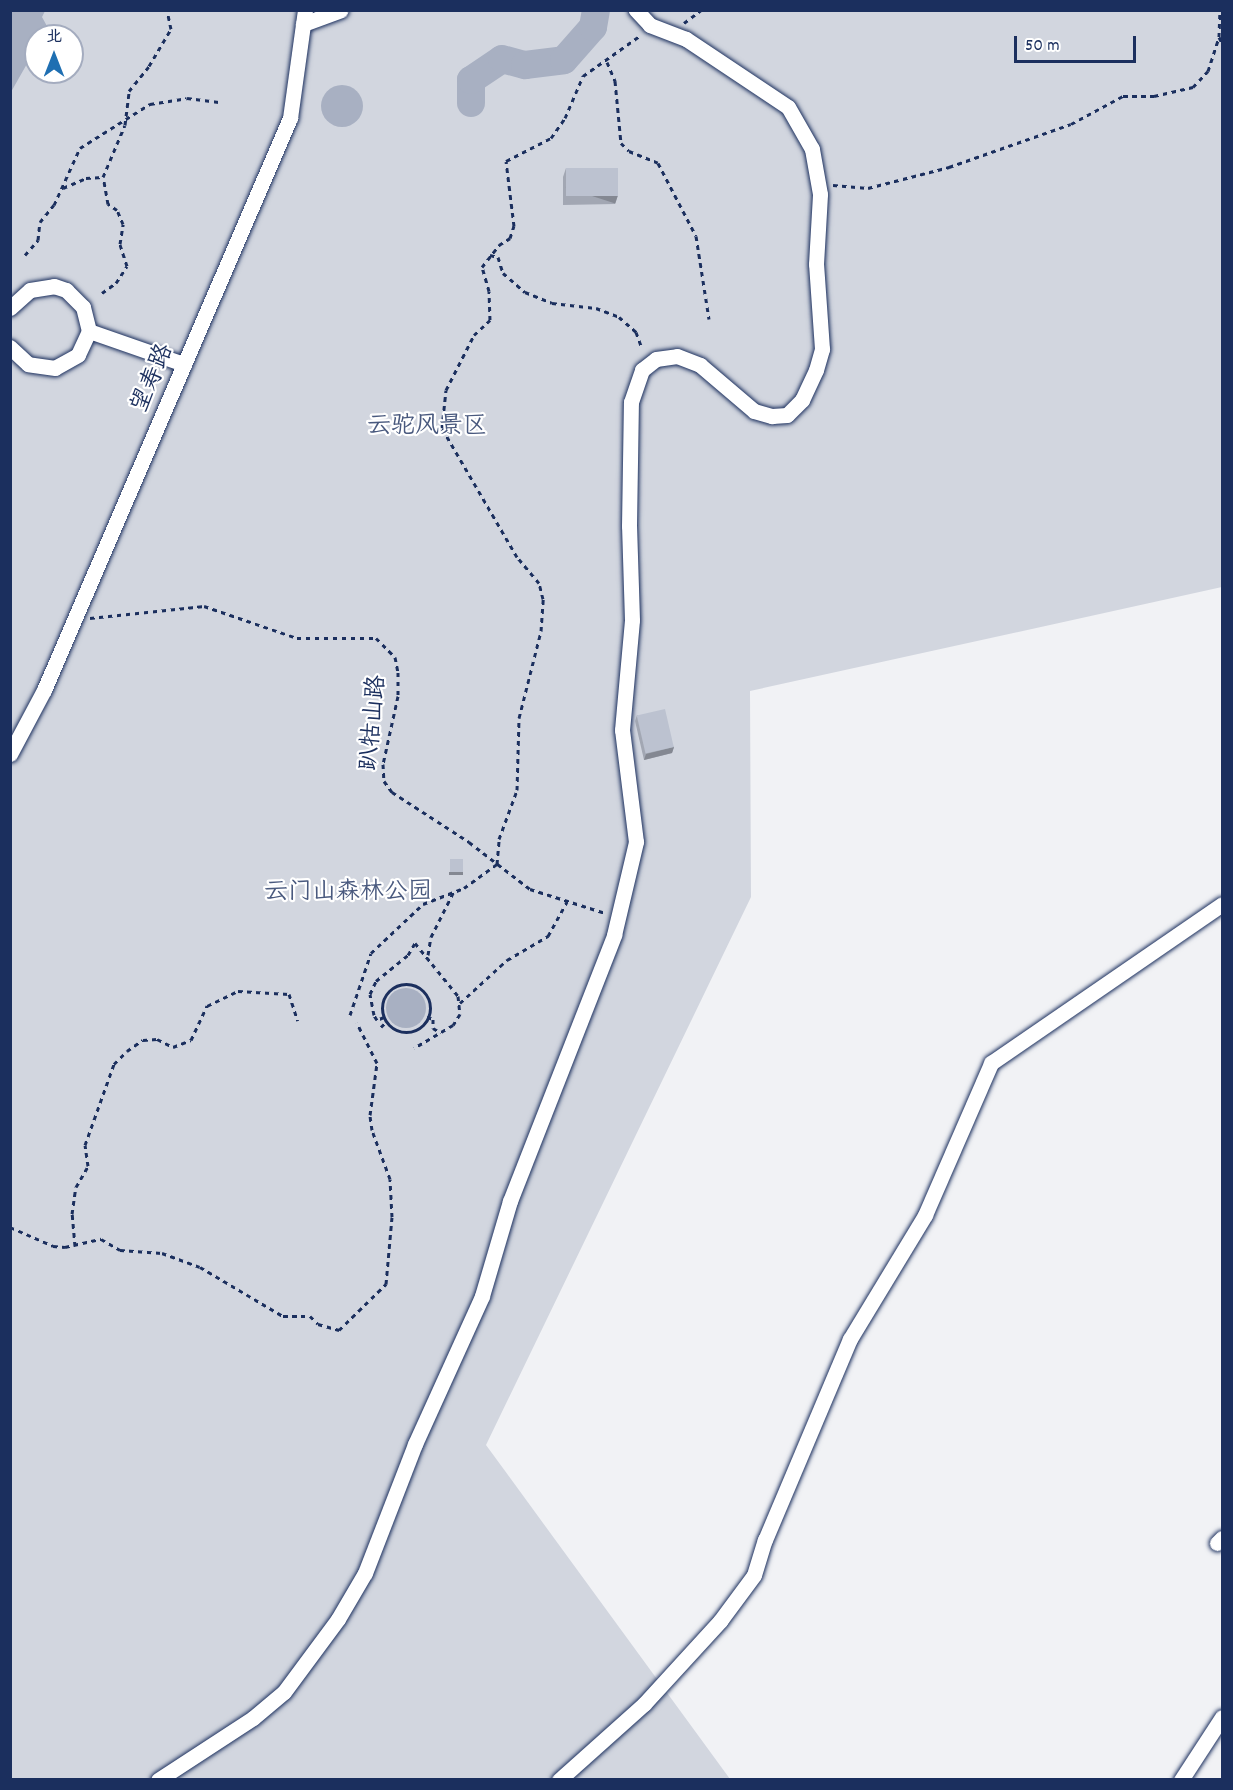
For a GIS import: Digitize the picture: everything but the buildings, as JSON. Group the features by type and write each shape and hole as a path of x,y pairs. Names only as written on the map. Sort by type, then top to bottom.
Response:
{"street":[{"path":"304,17 341,10"},
{"path":"158,1779 253,1718 284,1692 338,1619 365,1573 415,1444 482,1296 510,1201 583,1023 618,916 636,843 622,730 632,620 629,526 632,402 642,370 656,358 677,356 700,365 754,411 787,415 802,400 822,349 816,264 818,176 812,149 788,107 702,48 650,25 636,10"},
{"name":"望寿路","path":"10,754 75,617 290,118 304,17"},
{"path":"10,308 30,290 54,286 66,290 83,307 89,331 78,355 55,368 28,364 10,347"},
{"path":"89,331 184,364"},
{"path":"559,1779 644,1704 720,1621 754,1575 765,1540 850,1339 925,1215 991,1063 1222,904"},
{"path":"1181,1779 1222,1717"}],"path":[{"path":"102,293 116,283 127,266 120,244 123,224 117,210 108,204 103,177 125,120 129,91 149,66 171,28 167,10"},
{"path":"818,176 839,188 868,188 1010,146 1071,124 1123,96 1154,96 1193,87 1208,71 1219,37 1220,10"},
{"path":"350,1015 371,953 423,904 488,874 497,864 499,839 517,790 519,718 541,632 543,599 539,583 517,557 442,428 450,377 474,335 490,320 489,291 482,267 490,255 510,238 514,226 506,161 551,138 565,118 583,76 636,41 650,25"},
{"path":"1219,37 1222,44"},
{"path":"606,62 615,81 621,143 629,151 658,163 696,236 709,319"},
{"path":"25,255 38,240 40,222 54,205 80,148 150,104 187,98 219,102"},
{"path":"61,189 86,178 103,177"},
{"path":"490,255 498,257 503,273 525,292 552,303 596,308 619,317 636,332 641,346"},
{"name":"趴牯山路","path":"75,617 204,606 297,638 376,638 395,657 398,672 398,696 383,764 384,781 413,808 442,824 530,889 618,916"},
{"path":"428,955 431,937 454,891"},
{"path":"460,1003 507,960 548,936 567,902"},
{"path":"384,1017 377,1020 369,1004 376,981 408,955 415,944 428,955 460,1003 460,1014 441,1033 414,1048"},
{"path":"408,985 425,994 430,1007 427,1017 418,1029 406,1032 386,1022 384,1017 386,995 395,987 408,985"},
{"path":"75,1246 72,1214 76,1187 87,1166 85,1145 114,1064 143,1040 157,1039 173,1047 191,1040 207,1006 238,991 290,993 298,1021"},
{"path":"427,1017 433,1019 433,1028 441,1033"},
{"path":"381,1027 386,1022"},
{"path":"10,1227 53,1246 75,1246 101,1239 120,1250 162,1253 200,1267 283,1316 310,1316 318,1323 339,1330 386,1284 392,1217 390,1179 372,1130 370,1115 377,1063 357,1023"}],"green space":[{"name":"云门山森林公园","path":"11,11 1222,11 1222,587 750,691 751,897 486,1445 730,1779 11,1780"}],"water":[{"path":"11,10 45,11 42,17 46,24 24,24 24,69 11,92"},
{"path":"342,85 357,91 363,106 357,121 342,127 327,121 321,106 327,91"},
{"path":"406,988 414,989 420,994 425,1000 425,1016 420,1022 414,1027 406,1028 398,1027 392,1022 387,1016 386,1008 387,1000 392,994 398,989"}],"waterway":[{"path":"471,103 471,80 502,59 525,65 564,60 593,27 596,10"}],"park label":[{"name":"云驼风景区","path":"427,428"}]}
